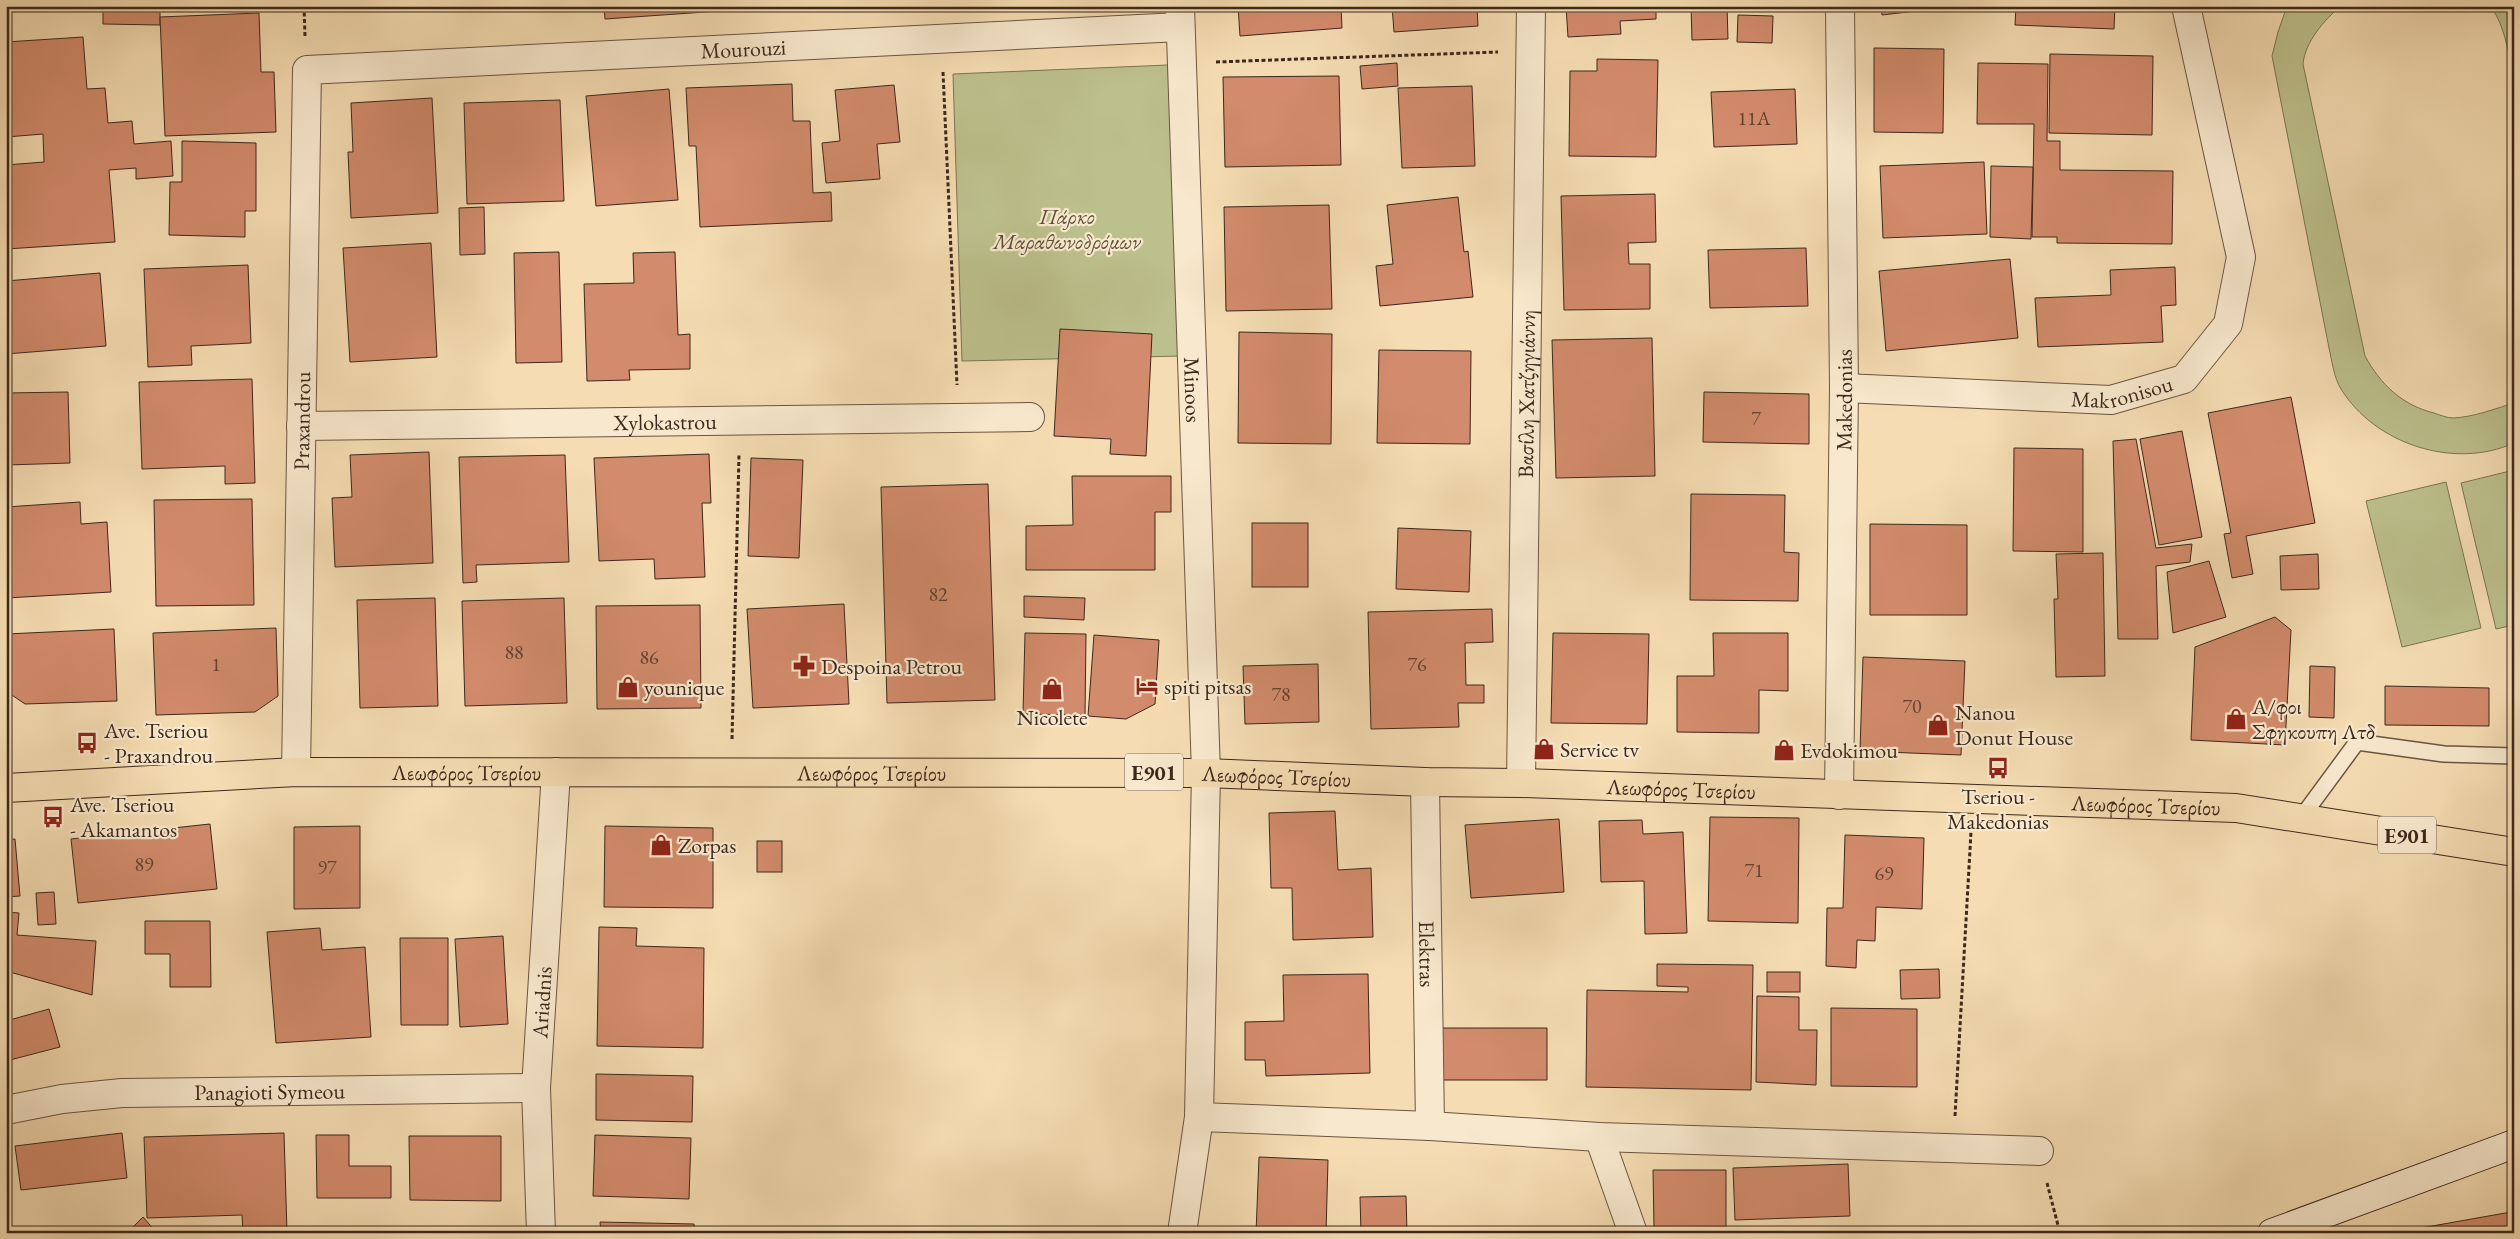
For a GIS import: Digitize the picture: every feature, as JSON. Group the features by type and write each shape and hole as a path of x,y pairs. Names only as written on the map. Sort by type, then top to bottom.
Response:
{"main road":[{"name":"Λεωφόρος Τσερίου","path":"6,788 296,772 1206,772 1425,782 1521,783 2236,808 2514,852"}],"street":[{"name":"Βασίλη Χατζηγιάννη","path":"1521,783 1531,6"},
{"name":"Makedonias","path":"1840,6 1844,388 1840,795"},
{"name":"Makronisou","path":"1844,388 2111,400 2184,379 2228,324 2241,257 2186,6"},
{"name":"Mourouzi","path":"307,70 941,39 1180,17"},
{"name":"Minoos","path":"1180,17 1206,772 1200,1116 1182,1233"},
{"name":"Praxandrou","path":"296,772 307,70"},
{"name":"Xylokastrou","path":"301,426 1030,417"},
{"name":"Ariadnis","path":"541,1233 536,1088 556,772"},
{"name":"Elektras","path":"1425,782 1430,1126"},
{"name":"Panagioti Symeou","path":"6,1110 62,1099 122,1094 536,1088"},
{"path":"1200,1116 1430,1126 1599,1137 2039,1151"},
{"path":"1599,1137 1633,1233"},
{"path":"2272,1233 2514,1144"}],"lane":[{"path":"2301,818 2357,742 2444,754 2514,756"}],"path":[{"path":"941,39 958,417"},
{"path":"1181,63 1531,51"},
{"path":"732,772 740,420"},
{"path":"1953,1148 1972,799"},
{"path":"2039,1151 2060,1233"}],"green space":[{"path":"2287,6 2341,6 2316,32 2307,48 2303,64 2365,356 2385,385 2402,399 2412,405 2444,416 2453,418 2469,416 2514,403 2514,443 2491,451 2466,454 2418,447 2395,437 2374,424 2356,408 2341,389 2329,348 2272,56"},
{"path":"2490,6 2514,6 2514,79 2500,22"},
{"name":"Πάρκο Μαραθωνοδρόμων","path":"1168,65 1182,356 962,361 953,74"},
{"path":"2514,470 2514,625 2496,629 2461,483"},
{"path":"2446,482 2481,628 2402,647 2366,501"}],"building":[{"path":"6,6 55,6 6,13"},
{"path":"103,6 160,6 160,25 103,24"},
{"path":"356,6 400,6 356,8"},
{"path":"604,6 734,6 734,10 605,19"},
{"path":"1238,6 1341,6 1342,28 1240,36"},
{"path":"1392,6 1477,6 1478,26 1394,32"},
{"path":"1566,6 1656,6 1656,19 1620,21 1621,34 1568,37"},
{"path":"1691,6 1727,6 1728,39 1692,40"},
{"path":"1881,6 1959,6 1882,15"},
{"path":"2016,6 2115,6 2114,29 2015,25"},
{"path":"259,13 261,72 274,72 276,132 165,136 160,17"},
{"path":"1738,15 1773,16 1772,43 1737,42"},
{"path":"83,37 87,89 105,88 108,123 132,121 134,144 171,141 173,176 136,179 136,168 109,170 115,242 6,249 6,165 44,162 43,134 6,137 6,42"},
{"path":"1874,48 1944,49 1943,133 1874,132"},
{"path":"2050,54 2153,56 2152,135 2049,133"},
{"path":"1597,59 1658,60 1656,157 1569,156 1570,71 1597,71"},
{"path":"1397,63 1398,86 1362,89 1360,66"},
{"path":"1978,63 2048,64 2047,141 2060,141 2060,170 2173,171 2172,244 2057,243 2057,237 2032,237 2034,124 1977,124"},
{"path":"1339,76 1341,165 1225,167 1223,77"},
{"path":"792,84 793,121 810,121 813,193 831,192 832,221 700,227 696,146 689,146 686,88"},
{"path":"894,85 900,142 877,144 880,179 826,183 822,143 840,141 835,90"},
{"path":"1472,86 1475,166 1402,168 1398,88"},
{"path":"669,89 678,200 596,206 586,96"},
{"path":"1795,89 1797,144 1714,147 1711,92"},
{"path":"432,98 438,213 351,218 348,152 353,152 351,103"},
{"path":"560,100 564,201 467,204 464,103"},
{"path":"182,141 256,143 256,211 245,211 245,237 169,235 170,182 182,182"},
{"path":"1984,162 1987,234 1883,238 1880,166"},
{"path":"1991,166 2033,167 2031,239 1990,237"},
{"path":"1655,194 1656,242 1628,243 1629,264 1650,264 1650,309 1564,310 1561,196"},
{"path":"1458,197 1464,252 1468,251 1473,297 1380,306 1376,266 1393,264 1387,205"},
{"path":"1329,205 1332,309 1226,311 1224,207"},
{"path":"484,207 485,254 460,255 459,208"},
{"path":"431,243 437,357 350,362 343,248"},
{"path":"1806,248 1808,306 1710,308 1708,250"},
{"path":"559,252 562,362 516,363 514,253"},
{"path":"675,252 678,335 690,334 690,369 629,370 630,380 587,381 584,284 634,283 633,253"},
{"path":"2010,259 2018,338 1886,351 1879,271"},
{"path":"248,265 251,343 191,346 192,365 148,367 144,269"},
{"path":"2175,267 2176,305 2161,306 2163,342 2038,347 2035,298 2111,295 2110,270"},
{"path":"100,273 106,346 6,354 6,281"},
{"path":"1060,329 1152,334 1146,456 1110,454 1111,439 1054,436"},
{"path":"1239,332 1332,334 1331,444 1238,443"},
{"path":"1652,338 1655,476 1556,478 1552,340"},
{"path":"1379,350 1471,351 1470,444 1377,443"},
{"path":"252,379 255,483 225,484 225,466 142,469 139,382"},
{"path":"68,392 70,463 6,465 6,393"},
{"path":"1704,392 1809,394 1809,444 1703,442"},
{"path":"2291,397 2315,523 2246,536 2253,574 2232,578 2224,534 2231,533 2208,413"},
{"path":"2182,431 2202,537 2159,545 2140,439"},
{"path":"2136,439 2156,548 2192,544 2190,562 2156,566 2158,639 2118,639 2113,441"},
{"path":"2014,448 2083,449 2083,552 2013,551"},
{"path":"429,452 433,563 335,567 332,498 352,497 350,455"},
{"path":"709,454 711,503 702,503 705,577 655,579 654,559 599,561 594,458"},
{"path":"565,455 569,562 476,565 477,582 463,583 459,457"},
{"path":"751,458 803,460 799,558 748,556"},
{"path":"1072,476 1171,476 1171,512 1155,512 1155,570 1026,570 1026,526 1073,525"},
{"path":"988,484 995,700 887,703 881,487"},
{"path":"1691,494 1785,495 1784,552 1799,553 1798,601 1690,600"},
{"path":"252,499 254,605 156,606 154,500"},
{"path":"80,502 81,524 107,522 111,592 6,598 6,507"},
{"path":"1252,523 1308,523 1308,587 1252,587"},
{"path":"1870,524 1967,525 1967,615 1870,615"},
{"path":"1398,528 1471,531 1469,592 1396,589"},
{"path":"2103,553 2105,676 2056,677 2054,599 2058,599 2056,554"},
{"path":"2318,554 2319,589 2281,590 2280,556"},
{"path":"2209,561 2226,617 2173,633 2167,572"},
{"path":"1024,596 1085,598 1084,620 1024,617"},
{"path":"435,598 438,706 360,708 357,600"},
{"path":"564,598 567,703 465,706 462,601"},
{"path":"844,604 849,704 753,708 747,609"},
{"path":"700,605 701,708 597,709 596,606"},
{"path":"1492,609 1493,642 1465,643 1466,685 1484,685 1484,703 1458,703 1459,727 1371,729 1368,612"},
{"path":"2275,617 2291,630 2285,745 2191,740 2195,647"},
{"path":"276,628 278,696 255,712 156,715 153,633"},
{"path":"114,629 117,701 25,704 6,691 6,634"},
{"path":"1025,633 1086,634 1085,715 1023,714"},
{"path":"1553,633 1649,634 1647,724 1551,723"},
{"path":"1713,633 1788,633 1788,691 1759,690 1759,733 1677,732 1677,676 1714,676"},
{"path":"1094,635 1159,640 1155,704 1126,719 1088,716"},
{"path":"1863,657 1965,661 1961,755 1860,751"},
{"path":"1318,664 1319,722 1245,724 1243,666"},
{"path":"2310,666 2335,667 2334,718 2309,717"},
{"path":"2385,686 2489,688 2489,726 2385,725"},
{"path":"1335,811 1338,870 1371,868 1373,937 1293,940 1292,888 1271,888 1269,813"},
{"path":"1710,817 1799,818 1798,923 1708,921"},
{"path":"1559,819 1564,892 1471,898 1465,825"},
{"path":"1642,820 1643,834 1683,832 1687,933 1645,934 1644,881 1601,882 1599,821"},
{"path":"210,824 217,889 78,903 71,839"},
{"path":"360,826 360,908 294,909 294,827"},
{"path":"605,826 713,828 713,908 604,907"},
{"path":"1845,835 1924,838 1922,909 1876,907 1875,941 1857,940 1856,968 1826,966 1827,908 1843,908"},
{"path":"15,839 20,896 6,897 6,840"},
{"path":"757,841 782,841 782,872 757,872"},
{"path":"54,892 56,924 38,925 36,893"},
{"path":"6,912 19,913 17,935 96,941 92,995 6,971"},
{"path":"145,921 210,921 211,987 170,987 170,954 145,954"},
{"path":"599,927 637,928 636,946 704,948 703,1048 597,1046"},
{"path":"320,928 322,950 365,947 371,1037 276,1043 267,932"},
{"path":"503,936 508,1024 460,1027 455,939"},
{"path":"400,938 448,938 448,1025 401,1025"},
{"path":"1657,964 1753,965 1751,1090 1586,1087 1587,990 1688,992 1688,987 1657,986"},
{"path":"1939,969 1940,998 1901,999 1900,970"},
{"path":"1767,972 1800,972 1800,992 1767,992"},
{"path":"1368,974 1370,1073 1266,1076 1265,1060 1245,1060 1245,1022 1284,1021 1283,975"},
{"path":"1757,996 1799,997 1799,1030 1817,1030 1816,1085 1756,1082"},
{"path":"1831,1008 1917,1009 1917,1087 1831,1086"},
{"path":"49,1009 60,1047 6,1061 6,1021"},
{"path":"1440,1028 1547,1028 1547,1080 1441,1080"},
{"path":"596,1074 693,1076 692,1122 596,1120"},
{"path":"122,1133 127,1178 21,1190 15,1146"},
{"path":"284,1133 287,1233 243,1233 242,1215 147,1218 144,1137"},
{"path":"316,1135 349,1135 349,1166 391,1166 391,1198 317,1198"},
{"path":"595,1135 691,1138 689,1199 593,1196"},
{"path":"409,1136 501,1136 501,1201 410,1200"},
{"path":"1259,1157 1328,1160 1326,1233 1256,1233"},
{"path":"1848,1164 1850,1216 1735,1220 1733,1168"},
{"path":"1653,1170 1726,1170 1726,1227 1654,1228"},
{"path":"1406,1196 1407,1233 1361,1233 1360,1197"},
{"path":"2511,1212 2514,1233 2405,1233 2404,1231"},
{"path":"143,1217 157,1233 127,1233"},
{"path":"600,1222 694,1224 695,1233 601,1233"},
{"path":"995,1230 995,1233 949,1233"}],"place":[{"name":"Despoina Petrou","path":"804,666"},
{"name":"spiti pitsas","path":"1147,686"},
{"name":"younique","path":"628,687"},
{"name":"Nicolete","path":"1052,689"},
{"name":"Α/φοι Σφηκουπη Λτδ","path":"2236,719"},
{"name":"Nanou Donut House","path":"1938,725"},
{"name":"Ave. Tseriou - Praxandrou","path":"87,743"},
{"name":"Service tv","path":"1544,749"},
{"name":"Evdokimou","path":"1784,750"},
{"name":"Tseriou - Makedonias","path":"1998,768"},
{"name":"Ave. Tseriou - Akamantos","path":"53,817"},
{"name":"Zorpas","path":"661,845"}]}
